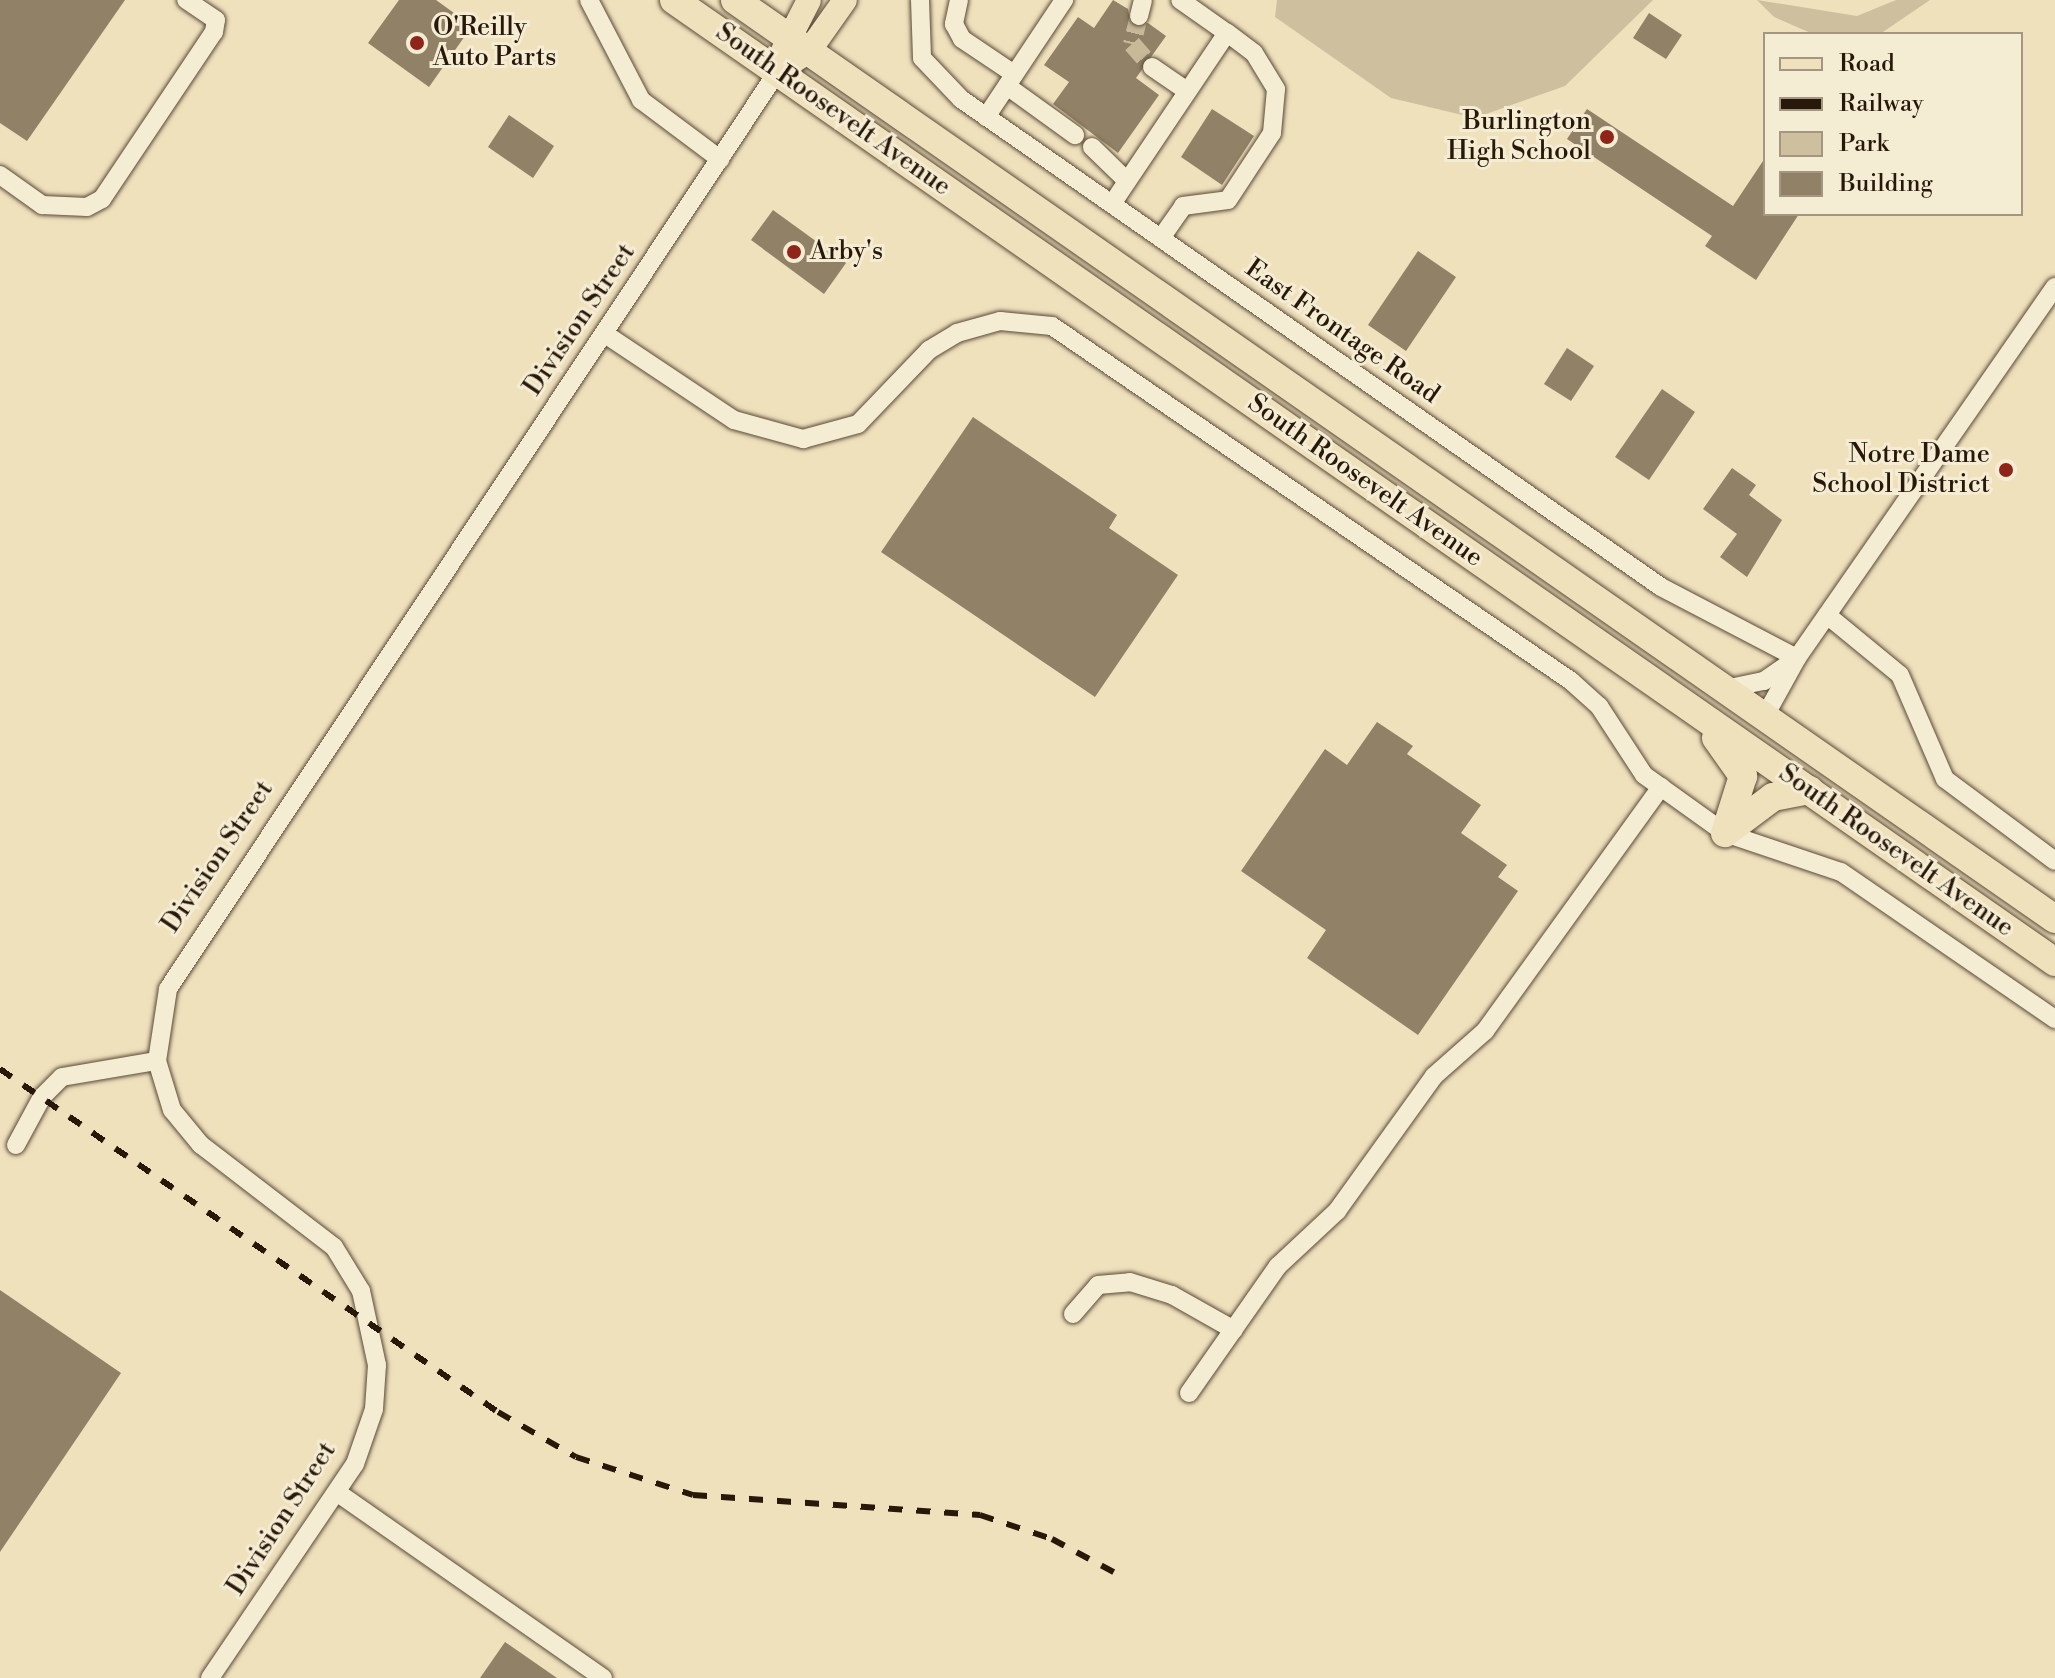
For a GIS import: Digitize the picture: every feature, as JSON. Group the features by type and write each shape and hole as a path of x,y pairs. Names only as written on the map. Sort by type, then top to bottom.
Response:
{"highway":[{"name":"South Roosevelt Avenue","path":"674,0 2055,962"},
{"name":"South Roosevelt Avenue","path":"735,0 2055,919"},
{"path":"1594,641 1734,718 1765,716"},
{"path":"1679,700 1739,765 1740,803"},
{"path":"1725,833 1740,803 1773,765 1807,760 1869,789"},
{"path":"1725,833 1773,797 1809,790"}],"main road":[{"name":"Division Street","path":"798,43 809,0"},
{"name":"Division Street","path":"778,71 798,43 845,0"}],"street":[{"path":"0,175 42,205 87,207 102,199 214,32 216,20 186,0"},
{"path":"589,0 641,100 720,159"},
{"name":"East Frontage Road","path":"920,0 922,58 944,86 1661,587 1797,658"},
{"path":"959,0 954,24 962,39 1075,135"},
{"path":"986,117 1064,0"},
{"path":"1161,238 1183,206 1228,200 1272,133 1276,89 1254,53 1180,0"},
{"path":"1112,204 1227,33"},
{"path":"1152,67 1187,91"},
{"name":"Division Street","path":"210,1678 338,1493 367,1435 376,1389 372,1325 356,1280 319,1233 184,1128 157,1061 160,1018 179,965 605,334 778,71"},
{"path":"1092,147 1127,181"},
{"path":"1765,716 1797,658 2055,287"},
{"path":"605,334 742,424 803,439 858,424 929,350 957,333 1019,320 1052,326 1571,681 1599,706 1638,768 1725,833 1841,872 2055,1019"},
{"path":"1827,615 1900,675 1945,779 2055,861"},
{"path":"1725,689 1764,681 1797,658"},
{"path":"1189,1393 1278,1266 1337,1211 1434,1076 1485,1031 1661,787"},
{"path":"16,1145 42,1097 62,1077 157,1061"},
{"path":"1073,1314 1098,1285 1130,1282 1172,1295 1234,1330"},
{"path":"338,1493 603,1678"}],"green space":[{"path":"1277,0 1653,0 1565,86 1475,118 1391,98 1275,17"},
{"path":"1757,0 1857,16 1896,0 1930,0 1883,32 1808,32 1774,17"}],"building":[{"path":"0,0 125,0 27,141 0,123"},
{"path":"399,0 436,0 472,26 429,87 368,43"},
{"path":"1113,0 1128,9 1131,25 1148,23 1166,36 1136,78 1159,95 1118,153 1053,104 1069,82 1044,65 1078,17 1094,28"},
{"path":"1649,13 1682,35 1666,59 1633,38"},
{"path":"1212,109 1254,136 1222,185 1181,157"},
{"path":"1587,109 1733,206 1763,161 1763,216 1798,216 1756,280 1705,246 1712,236 1567,139"},
{"path":"509,115 554,146 533,178 488,147"},
{"path":"773,210 846,263 824,294 751,240"},
{"path":"1418,251 1456,277 1406,351 1368,325"},
{"path":"1567,348 1594,366 1571,401 1544,384"},
{"path":"1662,389 1695,412 1649,480 1615,457"},
{"path":"973,417 1117,515 1109,528 1178,575 1095,697 881,552"},
{"path":"1732,468 1756,485 1749,495 1782,520 1747,577 1720,557 1737,534 1703,509"},
{"path":"1377,722 1413,746 1407,754 1481,805 1461,833 1507,865 1498,877 1518,891 1418,1035 1307,958 1326,930 1241,871 1325,749 1347,765"},
{"path":"0,1290 121,1373 0,1552"},
{"path":"505,1642 557,1678 480,1678"}],"tunnel":[{"path":"1139,16 1132,44 1152,67"}],"railway":[{"path":"0,1069 498,1412 576,1457 693,1495 980,1515 1052,1539 1121,1576"}],"place":[{"name":"O'Reilly Auto Parts","path":"417,43"},
{"name":"Burlington High School","path":"1607,137"},
{"name":"Arby's","path":"794,252"},
{"name":"Notre Dame School District","path":"2006,470"}]}
